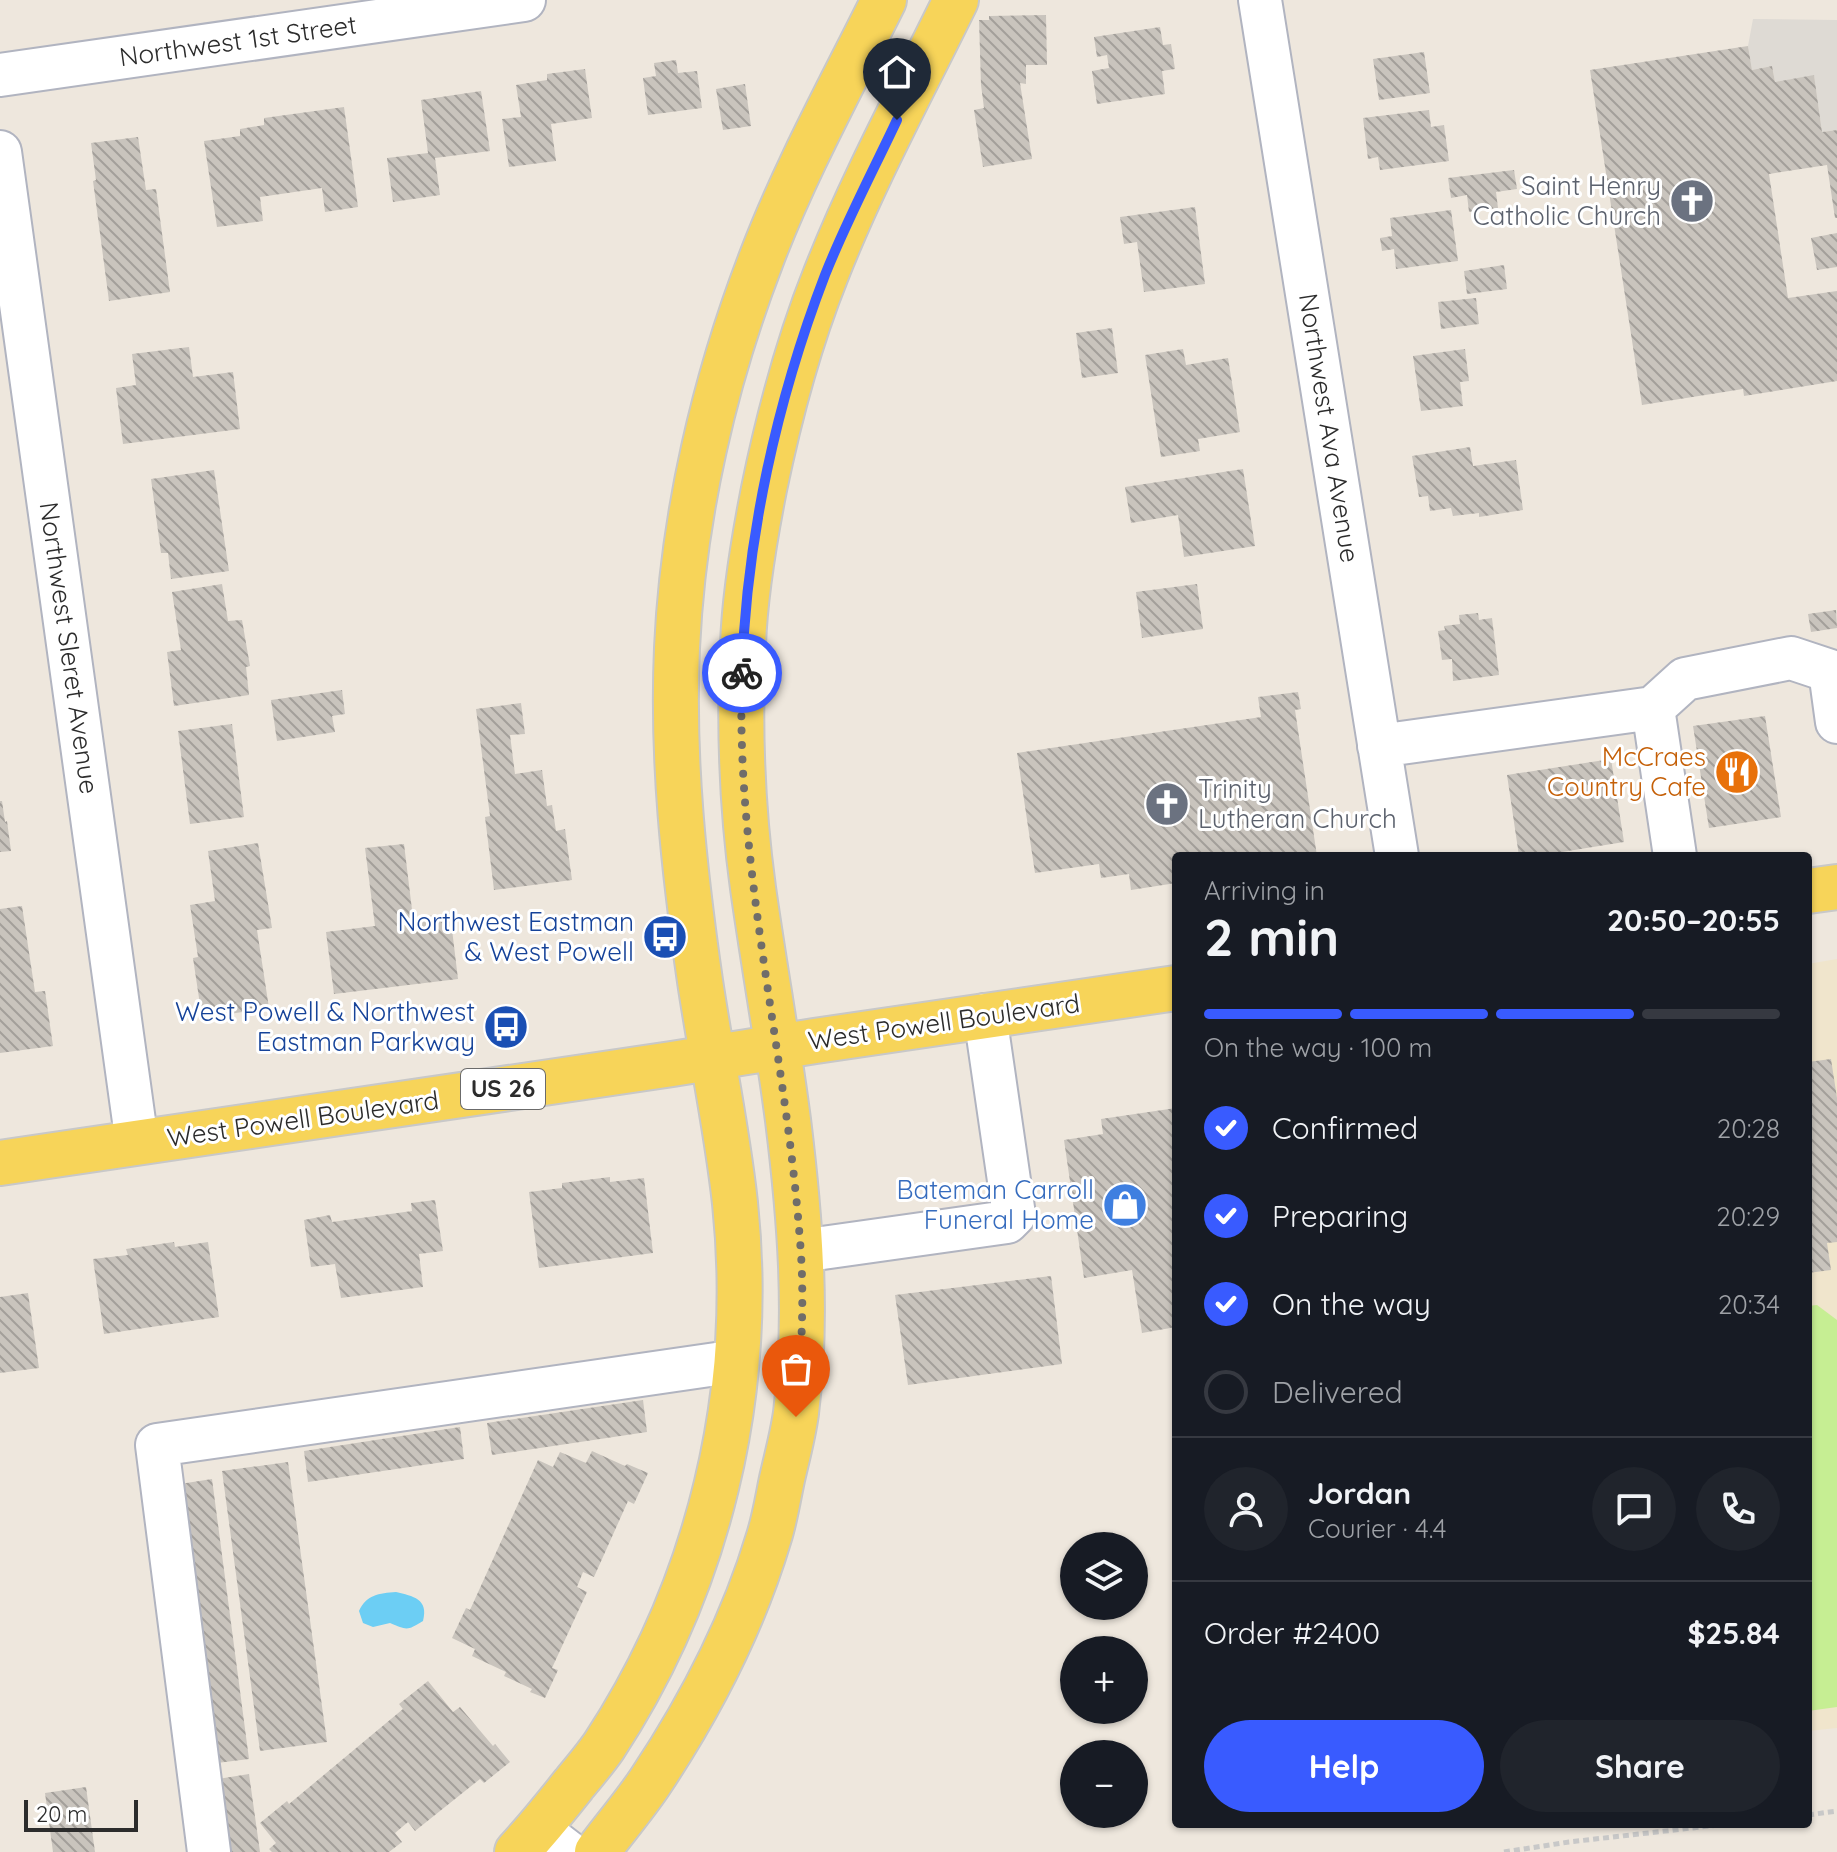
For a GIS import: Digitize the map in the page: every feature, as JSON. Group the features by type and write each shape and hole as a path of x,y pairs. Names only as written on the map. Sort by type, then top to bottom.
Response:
{"main road":[{"path":"541,1844 603,1747 654,1658 677,1610 704,1534 729,1427 737,1361 740,1278 735,1206 699,971 676,773 677,644 685,560 703,454 736,327 800,168 884,0"},
{"path":"597,1852 648,1785 694,1712 719,1665 754,1582 770,1533 796,1417 801,1251 789,1134 752,883 745,812 741,718 743,639 758,523 783,403 801,341 826,273 855,208 956,0"},
{"path":"1812,890 1837,887"},
{"name":"West Powell Boulevard","path":"0,1163 1172,989"}],"street":[{"name":"Northwest 1st Street","path":"0,75 524,0"},
{"name":"Northwest Ava Avenue","path":"1260,0 1396,852"},
{"name":"Northwest Sleret Avenue","path":"0,152 137,1143"},
{"path":"1379,746 1653,708 1685,679 1791,658 1830,671 1837,722"},
{"path":"1653,708 1674,852"},
{"path":"801,1251 1007,1222 1014,1215 985,1015"},
{"path":"209,1852 157,1445 737,1361"}],"path":[{"path":"1812,1814 1837,1811"},
{"path":"1504,1852 1692,1828"}],"shaded area":[{"path":"1753,19 1837,20 1837,130 1822,132 1814,76 1775,82 1772,66 1752,70 1748,46"},
{"path":"1837,959 1837,1728 1812,1731 1812,963"}],"green space":[{"path":"1817,1305 1837,1320 1837,1707 1812,1710 1812,1306"}],"water":[{"path":"396,1592 414,1597 422,1603 423,1621 407,1628 390,1623 373,1627 363,1623 359,1611 365,1601 379,1594"}],"building":[{"path":"1046,15 1047,65 1026,65 1026,84 1020,83 1032,159 983,167 974,110 984,108 979,20 989,20 989,16"},
{"path":"1160,27 1163,45 1171,44 1175,69 1162,71 1165,94 1097,104 1092,71 1109,68 1107,55 1097,57 1094,37"},
{"name":"Saint Henry Catholic Church","path":"1748,46 1752,70 1772,66 1775,82 1814,75 1822,132 1837,130 1837,218 1827,165 1769,174 1788,298 1837,291 1837,381 1744,396 1743,389 1642,405 1590,70"},
{"path":"1424,52 1430,93 1379,100 1373,59"},
{"path":"676,60 678,73 697,71 702,108 648,115 643,78 656,76 654,63"},
{"path":"585,69 592,118 551,124 556,161 509,167 502,119 521,117 516,85 547,80 547,74"},
{"path":"745,84 751,126 723,130 716,89"},
{"path":"481,91 490,151 435,158 440,195 393,202 387,158 428,153 421,100"},
{"path":"344,107 358,207 325,212 322,188 260,197 263,221 217,227 204,141 240,136 240,129 264,125 264,118"},
{"path":"1429,110 1431,127 1444,125 1449,161 1380,170 1378,157 1368,159 1363,118"},
{"path":"138,137 146,190 156,189 170,292 109,301 91,143"},
{"path":"1514,170 1517,189 1496,192 1498,208 1469,212 1467,195 1451,198 1448,178"},
{"path":"1195,207 1205,284 1144,292 1137,242 1124,244 1120,217"},
{"path":"1451,210 1458,261 1396,269 1394,249 1382,251 1380,238 1392,236 1390,218"},
{"path":"1837,233 1837,267 1817,270 1811,238"},
{"path":"1504,265 1507,289 1467,294 1464,271"},
{"path":"1476,298 1479,324 1441,329 1438,302"},
{"path":"1112,328 1118,373 1082,378 1076,333"},
{"path":"189,347 193,377 233,372 240,429 123,444 116,388 136,385 132,354"},
{"path":"1183,349 1186,365 1228,358 1240,432 1198,439 1200,451 1161,457 1145,355"},
{"path":"1465,349 1469,381 1460,382 1463,406 1421,411 1413,356"},
{"path":"1470,447 1473,466 1516,460 1523,510 1479,517 1479,513 1453,516 1451,508 1430,511 1428,496 1419,497 1412,456"},
{"path":"1243,469 1255,546 1184,557 1178,515 1131,523 1125,487"},
{"path":"214,470 229,571 171,579 168,553 161,553 151,479"},
{"path":"222,584 228,621 242,620 250,666 246,667 249,695 174,706 167,652 181,650 172,592"},
{"path":"1197,584 1203,629 1142,638 1136,592"},
{"path":"1836,610 1837,628 1811,632 1808,614"},
{"path":"1478,613 1479,620 1492,618 1499,675 1453,681 1452,659 1442,660 1438,631 1445,630 1444,626 1460,624 1459,615"},
{"path":"342,690 345,714 332,716 335,732 277,741 271,700"},
{"name":"Trinity Lutheran Church","path":"1298,692 1301,709 1295,710 1316,852 1172,852 1172,884 1131,890 1129,874 1101,878 1099,864 1035,873 1017,753 1261,717 1258,697"},
{"path":"521,703 525,734 510,735 515,774 542,770 547,806 552,805 556,831 565,829 572,880 494,890 485,817 490,816 476,709"},
{"name":"McCraes Country Cafe","path":"1765,716 1781,817 1709,828 1693,726"},
{"path":"232,724 244,817 190,824 178,731"},
{"path":"1611,759 1624,842 1562,852 1518,852 1507,775"},
{"path":"0,801 7,821 11,851 0,852"},
{"path":"258,843 272,928 257,930 269,1008 202,1018 193,958 198,957 190,905 215,901 208,851"},
{"path":"404,844 413,918 450,913 458,979 334,994 326,932 375,926 365,848"},
{"path":"22,906 35,992 45,991 53,1046 0,1053 0,909"},
{"path":"1831,1059 1837,1098 1837,1242 1827,1243 1831,1270 1812,1272 1812,1061"},
{"name":"Bateman Carroll Funeral Home","path":"1172,1109 1172,1328 1142,1333 1132,1270 1084,1278 1064,1140 1103,1134 1101,1119"},
{"path":"610,1177 610,1182 644,1178 653,1253 539,1268 529,1192 562,1188 562,1183"},
{"path":"435,1200 443,1251 419,1254 423,1287 341,1298 335,1264 311,1267 304,1220 330,1215 332,1222 412,1211 411,1203"},
{"path":"174,1242 175,1247 208,1242 219,1317 104,1334 93,1259 128,1255 126,1249"},
{"path":"1051,1276 1062,1364 908,1385 895,1295"},
{"path":"28,1293 39,1368 0,1373 0,1297"},
{"path":"643,1400 647,1432 492,1455 487,1423"},
{"path":"460,1427 464,1459 308,1482 304,1451"},
{"path":"592,1451 648,1473 634,1504 628,1501 594,1577 583,1572 577,1587 587,1592 552,1668 558,1670 545,1698 504,1676 506,1672 472,1656 475,1649 452,1638 466,1608 470,1610 538,1460 553,1467 560,1452 586,1463"},
{"path":"288,1462 327,1742 260,1751 222,1471"},
{"path":"212,1479 249,1759 217,1763 180,1484"},
{"path":"428,1681 453,1712 460,1707 510,1762 484,1783 480,1779 415,1831 408,1822 395,1833 402,1842 389,1852 272,1852 269,1849 276,1843 260,1823 287,1801 289,1804 403,1709 399,1704"},
{"path":"249,1774 260,1852 228,1852 218,1779"},
{"path":"86,1787 95,1852 53,1852 45,1793"}],"way so far":[{"path":"742,673 745,812 752,883 788,1118 801,1242 796,1417"}],"place":[{"name":"Saint Henry Catholic Church","path":"1692,201"},
{"name":"McCraes Country Cafe","path":"1737,772"},
{"name":"Trinity Lutheran Church","path":"1167,804"},
{"name":"Northwest Eastman & West Powell","path":"665,937"},
{"name":"West Powell & Northwest Eastman Parkway","path":"506,1027"},
{"name":"Bateman Carroll Funeral Home","path":"1125,1205"}],"route":[{"path":"742,673 749,578 783,403 826,273 897,120"}]}
